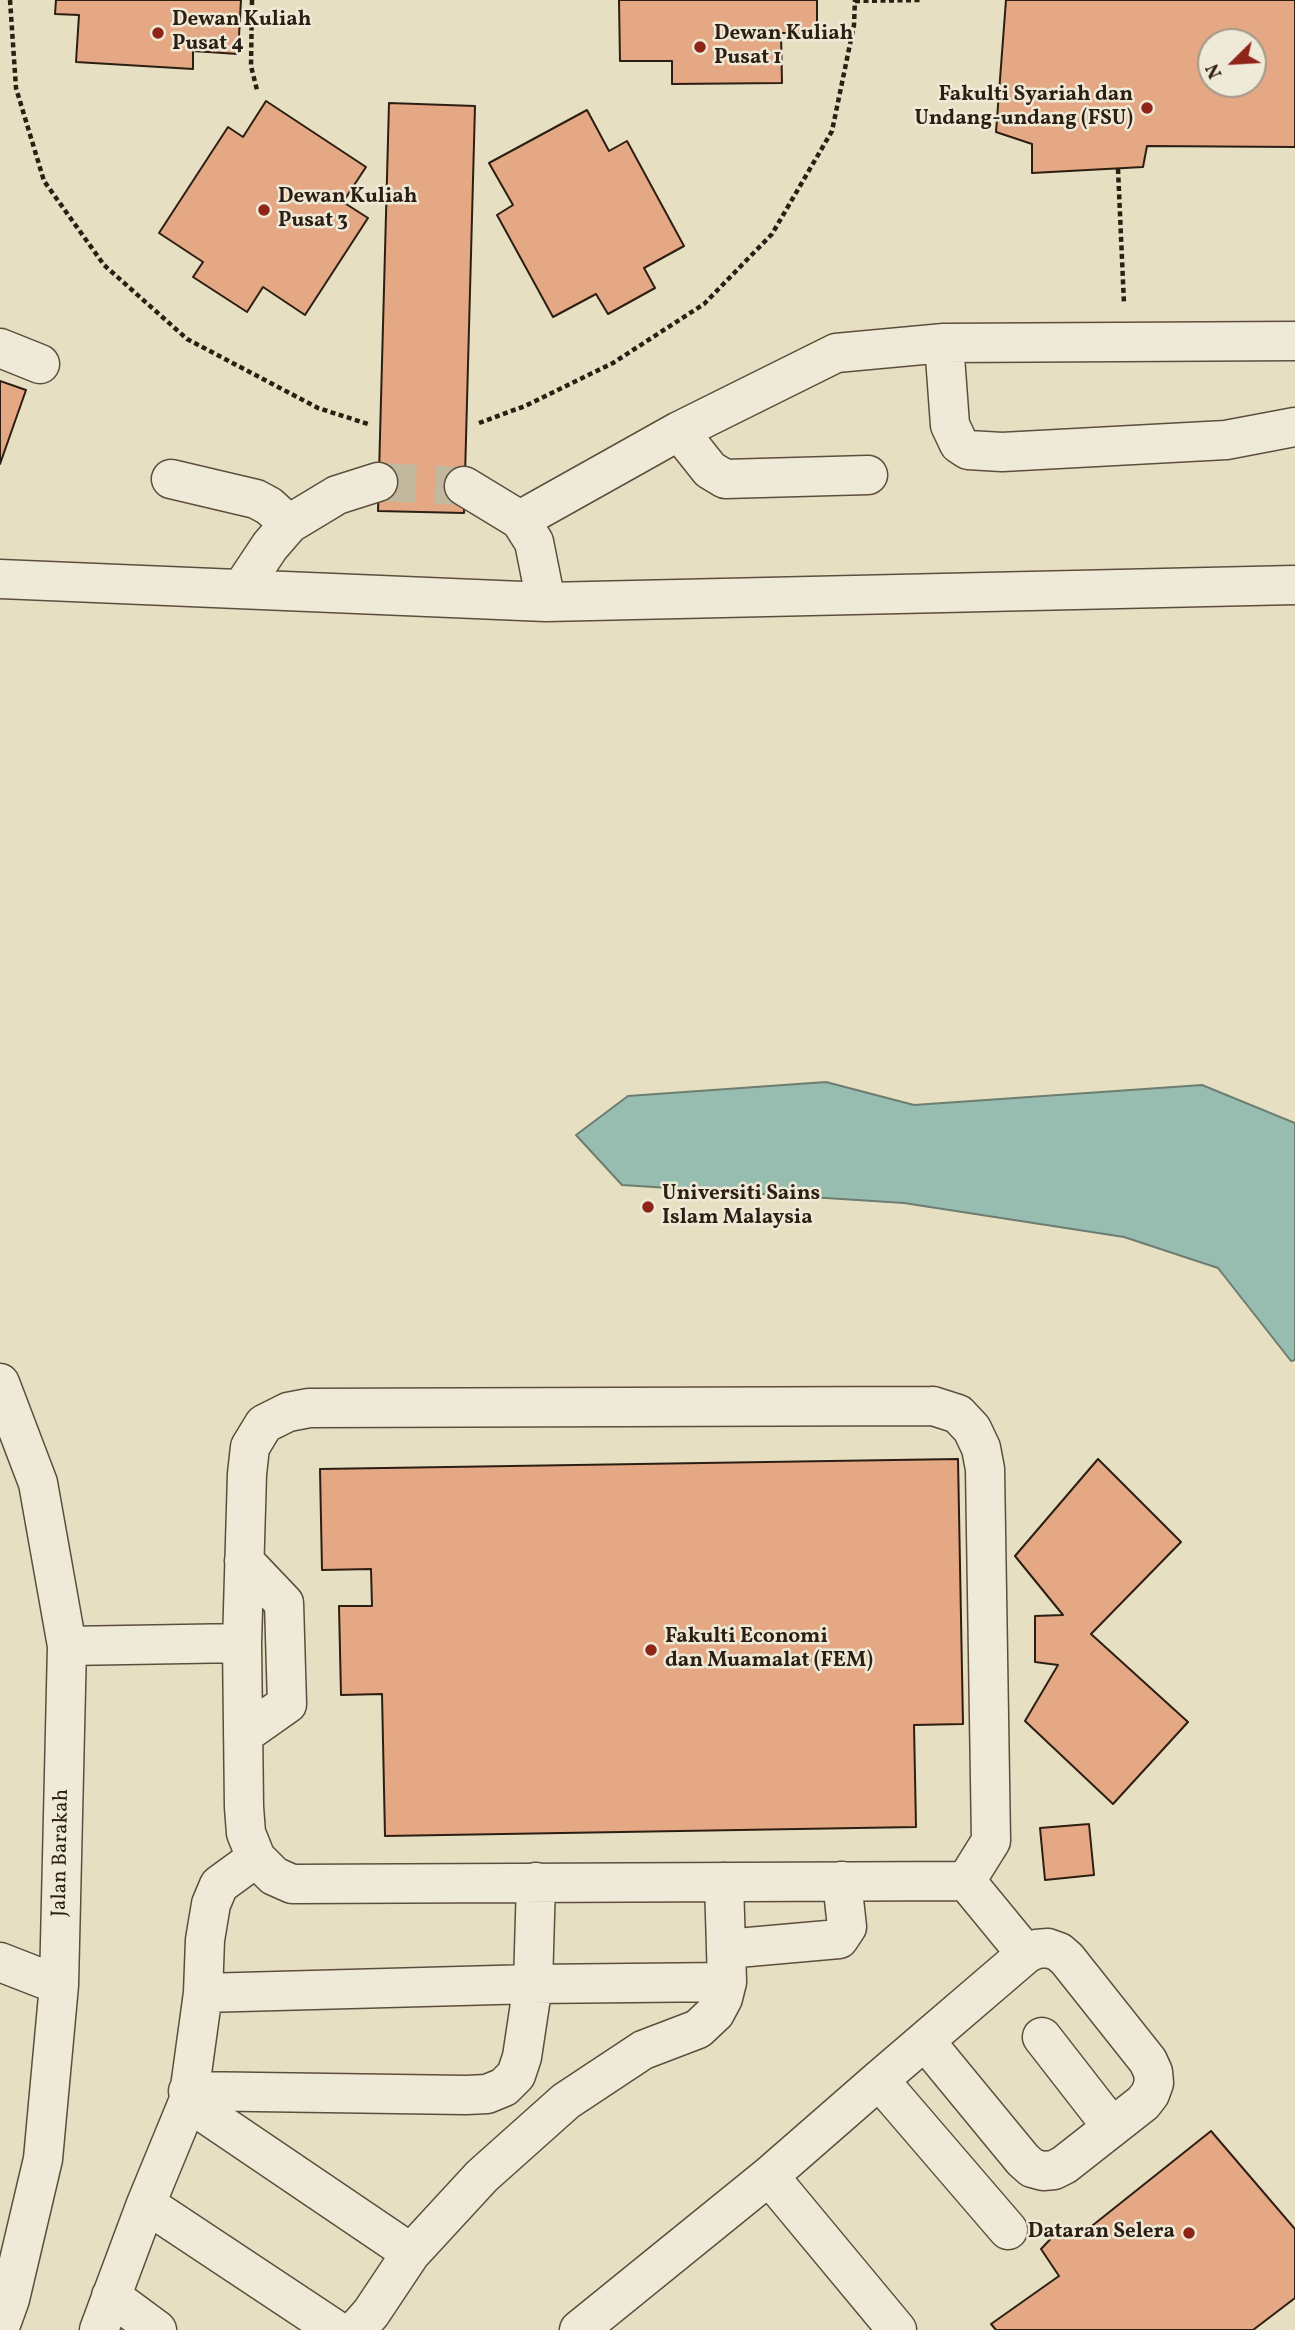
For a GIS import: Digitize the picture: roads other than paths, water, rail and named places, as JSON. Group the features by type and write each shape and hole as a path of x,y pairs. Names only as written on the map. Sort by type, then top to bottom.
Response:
{"street":[{"path":"520,520 679,431 836,353 944,343 1295,341"},
{"path":"944,343 950,425 959,444 968,450 1002,452 1226,440 1295,427"},
{"path":"0,348 40,364"},
{"path":"679,431 710,470 725,479 868,475"},
{"path":"171,480 263,502 289,524"},
{"path":"242,588 270,546 289,524 337,495 379,482"},
{"path":"464,486 520,520 534,542 546,601"},
{"path":"0,579 546,601 1295,585"},
{"name":"Jalan Barakah","path":"0,1383 38,1483 67,1646 59,1985 43,2159 10,2299 0,2327"},
{"path":"933,1406 958,1414 972,1429 981,1448 985,1469 991,1841 966,1881 292,1884 274,1877 256,1858 246,1833 243,1735 242,1643 247,1474 250,1447 264,1424 288,1412 309,1408 933,1406"},
{"path":"243,1735 287,1704 284,1603 244,1561"},
{"path":"67,1646 242,1643"},
{"path":"157,2330 105,2313 188,2096 203,1993 205,1940 211,1904 219,1885 256,1858"},
{"path":"203,1993 533,1984 726,1966 839,1939 847,1927 842,1881"},
{"path":"966,1881 1026,1954"},
{"path":"188,2096 487,2094 504,2087 516,2075 522,2057 533,1984 536,1882"},
{"path":"371,2324 411,2253 482,2176 566,2101 643,2049 698,2029 715,2014 723,1998 726,1966 724,1882"},
{"path":"579,2330 769,2176 879,2080 1026,1954 1036,1949 1048,1948 1067,1959 1148,2061 1154,2083 1143,2103 1064,2165 1043,2171 1032,2168 1023,2160 925,2041"},
{"path":"0,1962 59,1985"},
{"path":"1042,2037 1112,2127"},
{"path":"879,2080 1008,2230"},
{"path":"188,2096 411,2253"},
{"path":"980,2198 1023,2160"},
{"path":"769,2176 897,2330"},
{"path":"146,2204 337,2330"}],"water":[{"path":"826,1082 914,1105 1202,1085 1295,1123 1295,1360 1291,1361 1218,1268 1124,1237 904,1203 622,1185 576,1135 628,1096"}],"tunnel":[{"path":"378,482 464,486"}],"place":[{"name":"Dewan Kuliah Pusat 4","path":"158,33"},
{"name":"Dewan Kuliah Pusat 1","path":"700,47"},
{"name":"Fakulti Syariah dan Undang-undang (FSU)","path":"1147,108"},
{"name":"Dewan Kuliah Pusat 3","path":"264,210"},
{"name":"Universiti Sains Islam Malaysia","path":"648,1207"},
{"name":"Fakulti Economi dan Muamalat (FEM)","path":"651,1650"},
{"name":"Dataran Selera","path":"1189,2233"}]}
